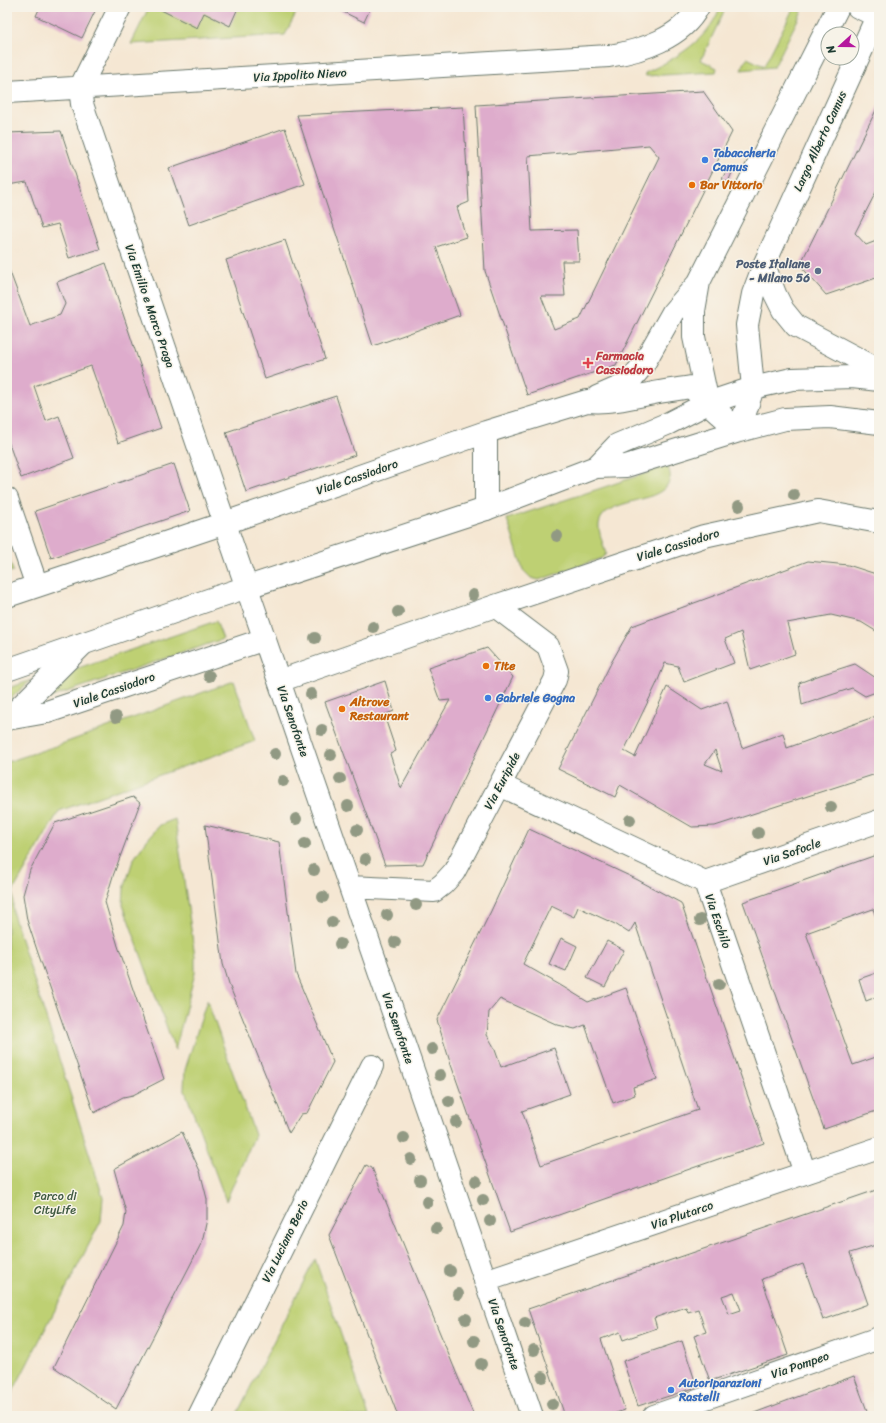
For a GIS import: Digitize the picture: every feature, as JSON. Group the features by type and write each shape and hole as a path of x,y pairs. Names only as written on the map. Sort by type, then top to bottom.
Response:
{"street":[{"path":"80,88 120,7"},
{"name":"Via Ippolito Nievo","path":"7,92 609,56 635,51 658,42 685,24 698,7"},
{"path":"587,401 622,386 633,377 643,365 673,312 699,282 838,7"},
{"name":"Largo Alberto Camus","path":"753,388 747,325 753,294 764,265 873,13"},
{"name":"Via Emilio e Marco Praga","path":"80,88 82,104 87,120 247,588"},
{"path":"764,265 777,300 796,326 879,370"},
{"path":"699,282 694,311 694,337 708,403 740,431 753,388"},
{"name":"Viale Cassiodoro","path":"596,467 617,445 669,423 708,403 753,388 792,379 852,377 879,380"},
{"name":"Viale Cassiodoro","path":"7,596 224,523 486,432 587,401 604,402 627,399 691,387 708,403"},
{"name":"Viale Cassiodoro","path":"7,670 217,597 486,509 596,467 626,466 740,431 785,419 830,417 879,423"},
{"path":"486,432 486,509"},
{"path":"7,499 37,586"},
{"name":"Viale Cassiodoro","path":"279,681 495,606 704,536 818,511 879,522"},
{"name":"Via Senofonte","path":"247,588 532,1416"},
{"name":"Via Euripide","path":"350,886 434,891 443,884 454,872 555,680 557,671 548,646 495,606"},
{"name":"Viale Cassiodoro","path":"7,719 47,712 265,640"},
{"name":"Viale Cassiodoro","path":"7,719 83,644"},
{"name":"Via Eschilo","path":"500,785 705,882 804,1173"},
{"name":"Via Sofocle","path":"705,882 879,822"},
{"name":"Via Luciano Berio","path":"199,1416 372,1066"},
{"name":"Via Plutarco","path":"485,1281 879,1148"},
{"name":"Via Pompeo","path":"654,1416 879,1338"}],"green space":[{"path":"149,7 299,7 285,35 131,44"},
{"path":"720,7 726,7 701,60 717,68 716,72 645,75 645,73 679,55 699,39 715,19"},
{"path":"794,7 804,7 774,67 741,70 747,58 764,66"},
{"path":"668,466 670,478 666,487 658,493 611,509 603,515 599,527 606,554 602,558 539,580 531,578 523,570 507,519"},
{"path":"7,553 13,571 7,573"},
{"path":"216,621 223,639 46,699 75,669"},
{"path":"31,680 7,702 7,689"},
{"name":"Parco di CityLife","path":"234,681 255,741 59,811 13,891 13,914 103,1197 101,1221 7,1403 7,762 56,746"},
{"path":"175,819 195,956 195,973 175,1050 123,905 124,889 133,860 160,825"},
{"path":"207,1000 255,1135 226,1201 184,1088 185,1070"},
{"path":"315,1259 369,1416 236,1416"}],"building":[{"path":"40,7 97,7 82,38 36,16"},
{"path":"163,7 238,8 230,26 204,13 197,28 161,10"},
{"path":"333,7 371,7 364,22"},
{"path":"703,91 732,132 616,365 527,395 485,271 476,105","holes":["649,145 659,157 580,319 554,329 541,296 565,296 562,261 579,261 577,230 532,231 528,156"]},
{"path":"879,104 879,186 855,233 866,245 879,240 879,277 826,295 800,265"},
{"path":"463,107 469,202 457,207 466,237 436,247 460,315 373,346 297,115"},
{"path":"285,128 305,184 189,225 169,168"},
{"path":"61,131 100,249 69,258 58,224 42,228 27,182 7,185 7,133"},
{"path":"729,166 734,168 728,182 722,179"},
{"path":"285,240 325,359 265,379 226,260"},
{"path":"106,263 161,428 118,443 91,366 34,386 46,421 59,416 74,458 21,478 7,438 7,264 30,326 60,315 65,304 57,282"},
{"path":"336,396 355,455 246,492 226,432"},
{"path":"174,464 190,511 51,558 35,511"},
{"path":"808,561 848,565 879,575 879,633 861,622 831,615 787,623 795,654 750,670 741,632 725,639 734,663 684,682 678,666 665,663 624,751 635,757 667,687 702,710 727,701 742,748 783,733 787,748 879,715 879,773 715,826 692,827 620,785 615,797 558,769 611,663 632,626","holes":["715,750 722,771 705,764"]},
{"path":"487,648 513,677 423,864 385,865 325,702 385,681 394,711 384,715 396,751 390,754 401,788 450,700 440,701 428,668"},
{"path":"855,664 879,680 879,691 865,696 852,688 802,705 799,683"},
{"path":"133,797 140,803 105,902 118,946 164,1079 133,1095 123,1097 94,1113 27,920 23,895 30,870 55,823"},
{"path":"205,825 279,842 296,974 333,1062 307,1113 301,1114 289,1133 230,987 223,964"},
{"path":"529,829 636,879 681,903 764,1143 510,1232 450,1062 437,1020 491,911","holes":["551,906 574,917 578,907 615,924 629,933 635,923 698,1110 541,1165 522,1111 570,1094 554,1048 501,1067 494,1047 487,1035 489,1012 500,999 558,1025 575,1029 585,1025 613,1103 635,1095 633,1087 657,1079 626,988 588,1002 523,964"]},
{"path":"879,854 879,925 873,909 806,933 853,1065 879,1056 879,1110 824,1129 743,902"},
{"path":"561,938 577,946 566,971 549,964"},
{"path":"607,941 624,950 605,987 587,978"},
{"path":"879,972 879,996 866,1001 859,979"},
{"path":"182,1132 200,1171 207,1199 207,1219 202,1242 116,1409 54,1367 124,1226 126,1212 114,1169"},
{"path":"366,1165 372,1168 474,1416 398,1416 329,1235"},
{"path":"879,1189 879,1244 850,1253 868,1304 823,1320 803,1264 762,1279 788,1355 710,1381 694,1336 706,1332 698,1309 688,1312 686,1307 654,1318 657,1328 623,1340 620,1332 601,1339 625,1410 607,1416 565,1416 528,1309","holes":["734,1292 741,1310 729,1314 722,1296"]},
{"path":"682,1341 697,1387 638,1406 623,1361"},
{"path":"854,1376 869,1416 746,1416 824,1387"}],"place":[{"name":"Tabaccheria Camus","path":"705,160"},
{"name":"Bar Vittorio","path":"692,185"},
{"name":"Poste Italiane - Milano 56","path":"818,271"},
{"name":"Farmacia Cassiodoro","path":"588,363"},
{"name":"Tite","path":"486,666"},
{"name":"Gabriele Gogna","path":"488,698"},
{"name":"Altrove Restaurant","path":"342,709"},
{"name":"Autoriparazioni Rastelli","path":"671,1390"}]}
